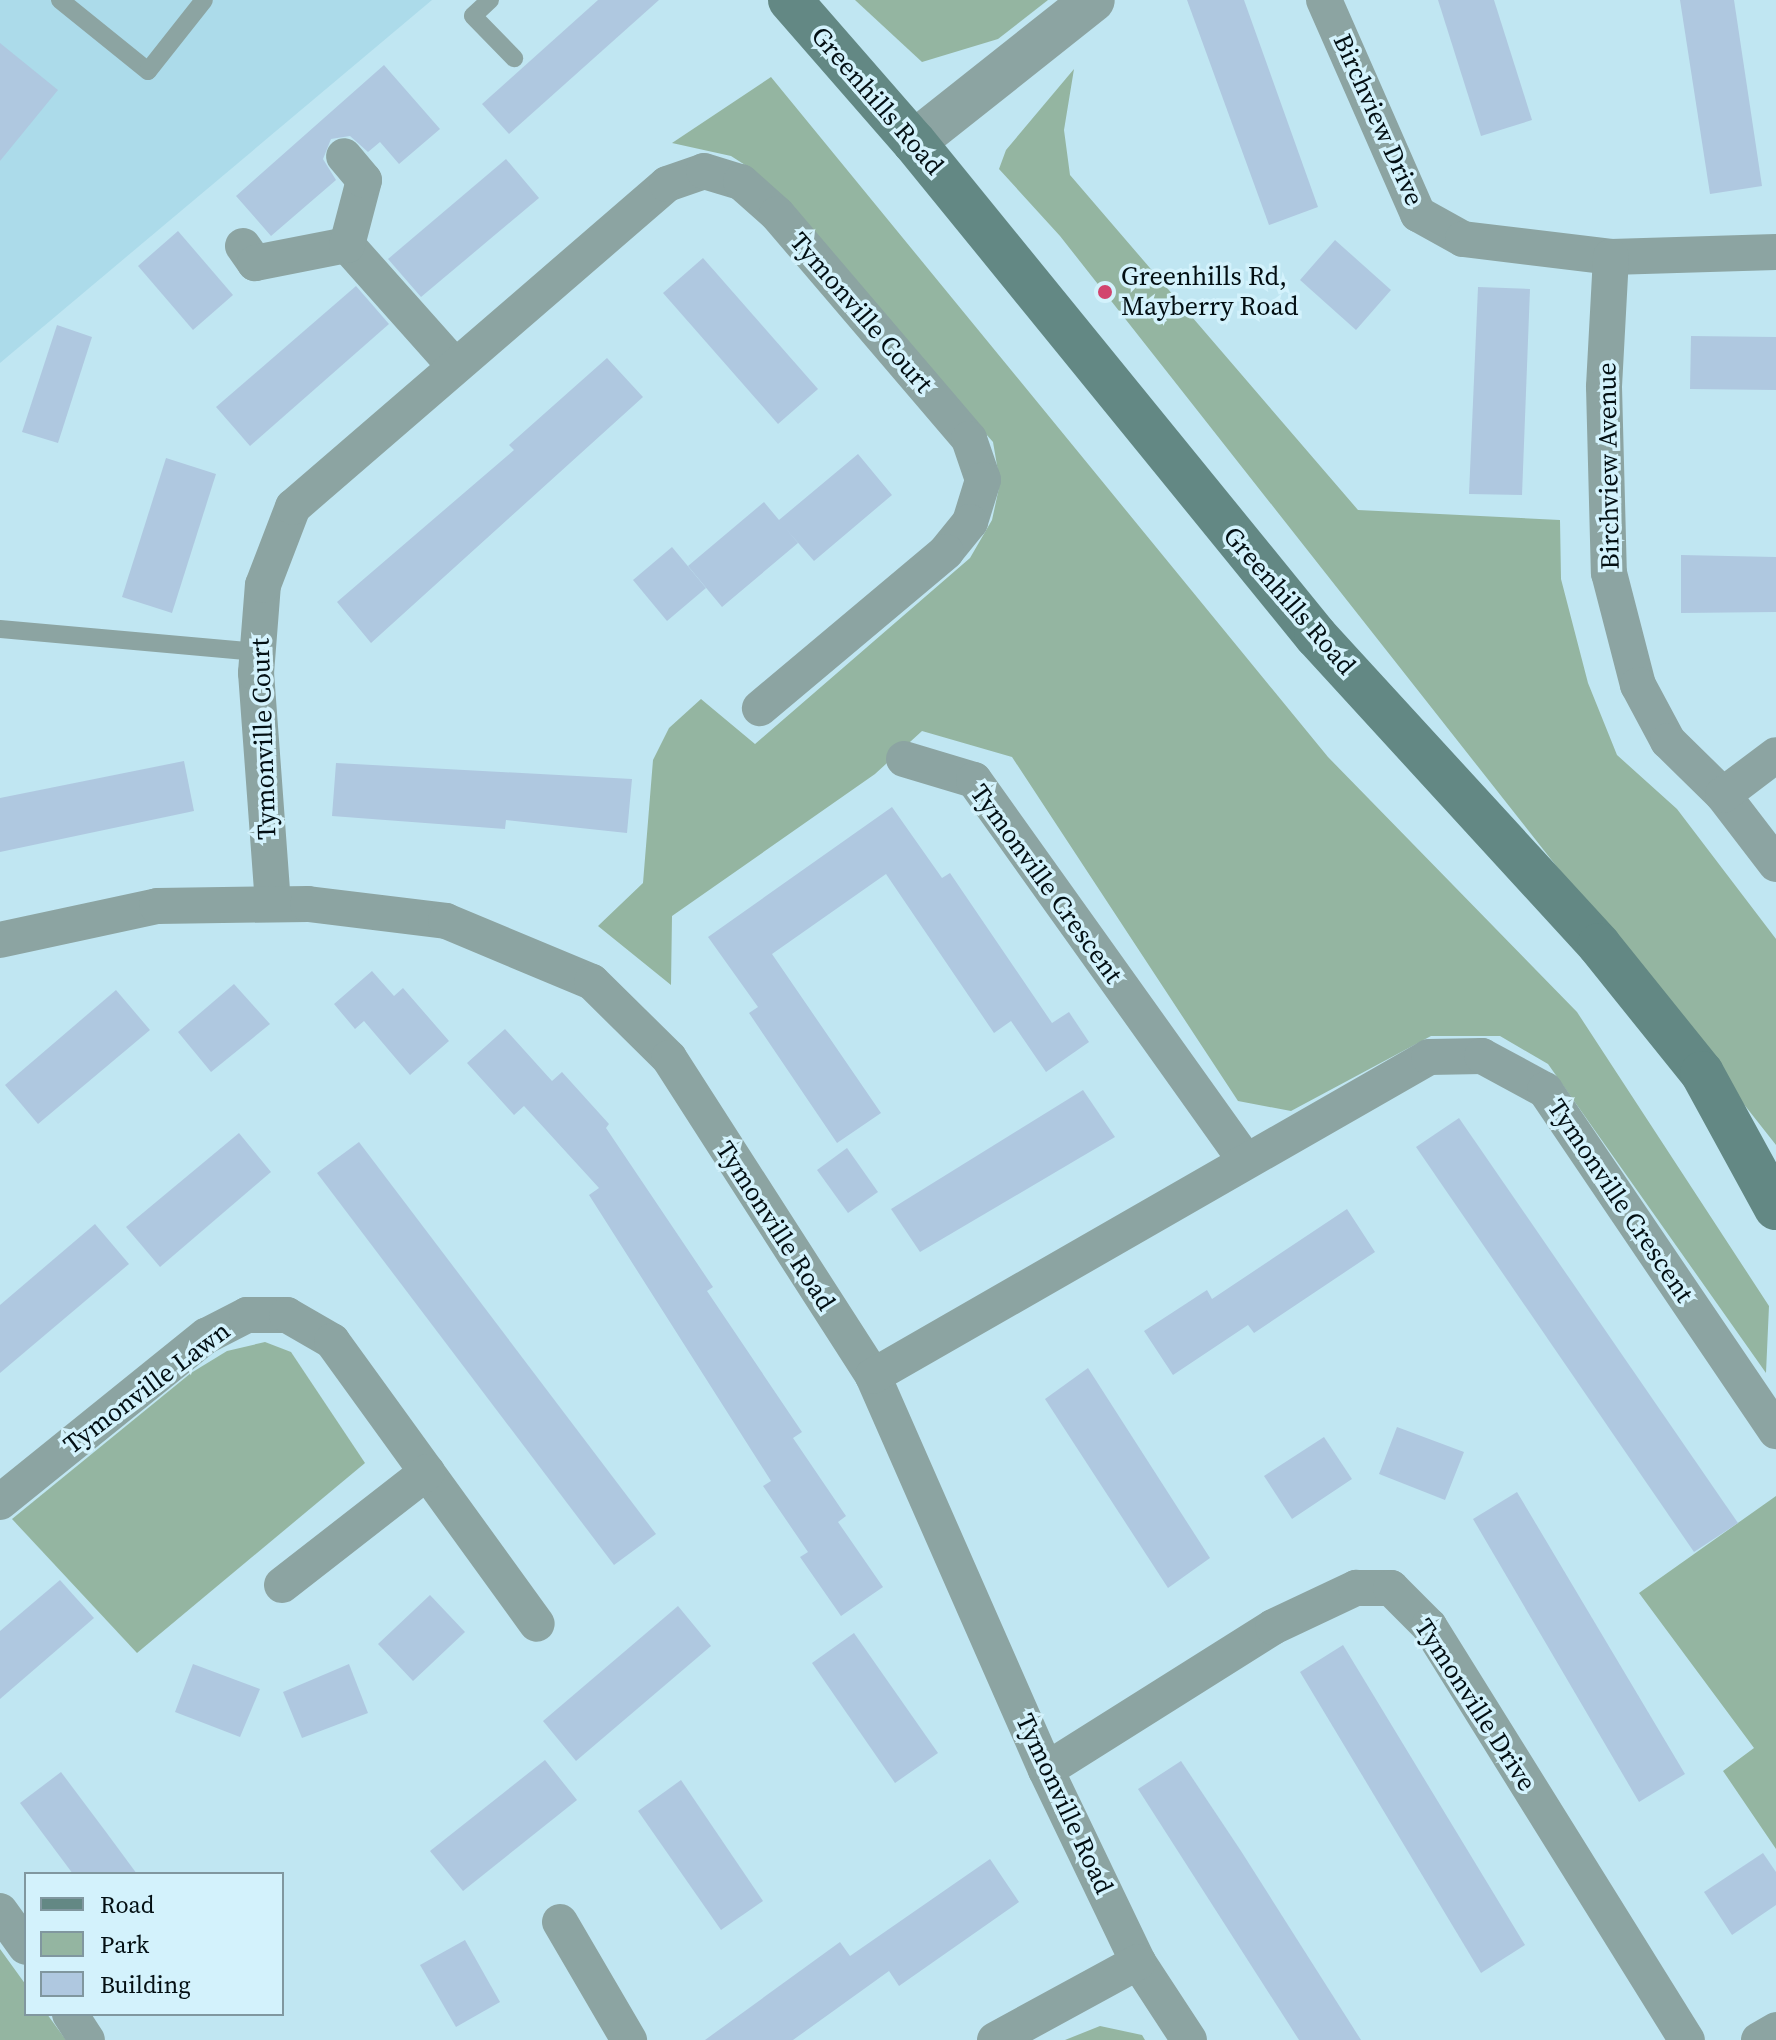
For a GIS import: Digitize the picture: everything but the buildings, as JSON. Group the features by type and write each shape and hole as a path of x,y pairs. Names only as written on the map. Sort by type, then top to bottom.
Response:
{"main road":[{"name":"Greenhills Road","path":"790,0 914,142 1316,636 1637,991 1702,1073 1776,1208"}],"street":[{"path":"914,142 1093,0"},
{"name":"Birchview Drive","path":"1324,0 1418,214 1463,239 1611,257 1776,252"},
{"path":"344,156 364,180 347,245"},
{"name":"Tymonville Court","path":"273,904 257,652 263,585 293,507 667,184 704,171 741,182 777,214 969,439 983,480 970,522 946,552 760,708"},
{"path":"243,246 255,263 347,245"},
{"path":"347,245 454,365"},
{"name":"Birchview Avenue","path":"1611,257 1604,387 1609,573 1638,685 1668,741 1723,795 1776,864"},
{"path":"1723,795 1776,755"},
{"name":"Tymonville Crescent","path":"904,759 974,780 1246,1161"},
{"name":"Tymonville Road","path":"0,940 157,906 273,904 446,921 592,982 669,1058 873,1376 1046,1770 1138,1962 1189,2040"},
{"name":"Tymonville Crescent","path":"873,1376 1429,1057 1482,1056 1545,1090 1776,1431"},
{"name":"Tymonville Lawn","path":"0,1502 206,1336 247,1315 287,1315 332,1341 537,1624"},
{"path":"282,1585 427,1472"},
{"name":"Tymonville Drive","path":"1046,1770 1273,1627 1356,1588 1391,1588 1429,1626 1687,2040"},
{"path":"0,1911 24,1944"},
{"path":"560,1922 629,2040"},
{"path":"995,2040 1138,1962"},
{"path":"71,2016 87,2040"},
{"path":"1759,2040 1776,2030"}],"lane":[{"path":"60,0 148,71 204,0"},
{"path":"490,0 473,16 514,58"},
{"path":"0,629 257,652"}],"shaded area":[{"path":"0,0 432,0 0,363"}],"green space":[{"path":"855,0 1048,0 998,39 922,62"},
{"path":"1074,69 1064,130 1070,175 1358,510 1560,520 1561,579 1588,683 1617,755 1677,809 1776,939 1776,1145 1060,236 999,169 1006,150"},
{"path":"771,77 1328,757 1577,1012 1769,1306 1766,1373 1548,1064 1500,1036 1431,1036 1291,1111 1238,1101 1012,757 922,731 875,774 672,916 671,985 598,926 643,883 653,760 669,728 701,699 755,744 970,558 992,520 1000,483 993,442 753,170 731,156 672,143"},
{"path":"265,1342 291,1352 365,1463 137,1653 12,1519 191,1373 227,1351"},
{"path":"1776,1496 1776,1849 1723,1771 1754,1748 1639,1593"},
{"path":"0,1949 24,1982 24,2016 48,2016 66,2040 0,2040"},
{"path":"1100,2026 1142,2035 1145,2040 1065,2040"}],"place":[{"name":"Greenhills Rd, Mayberry Road","path":"1105,292"}]}
